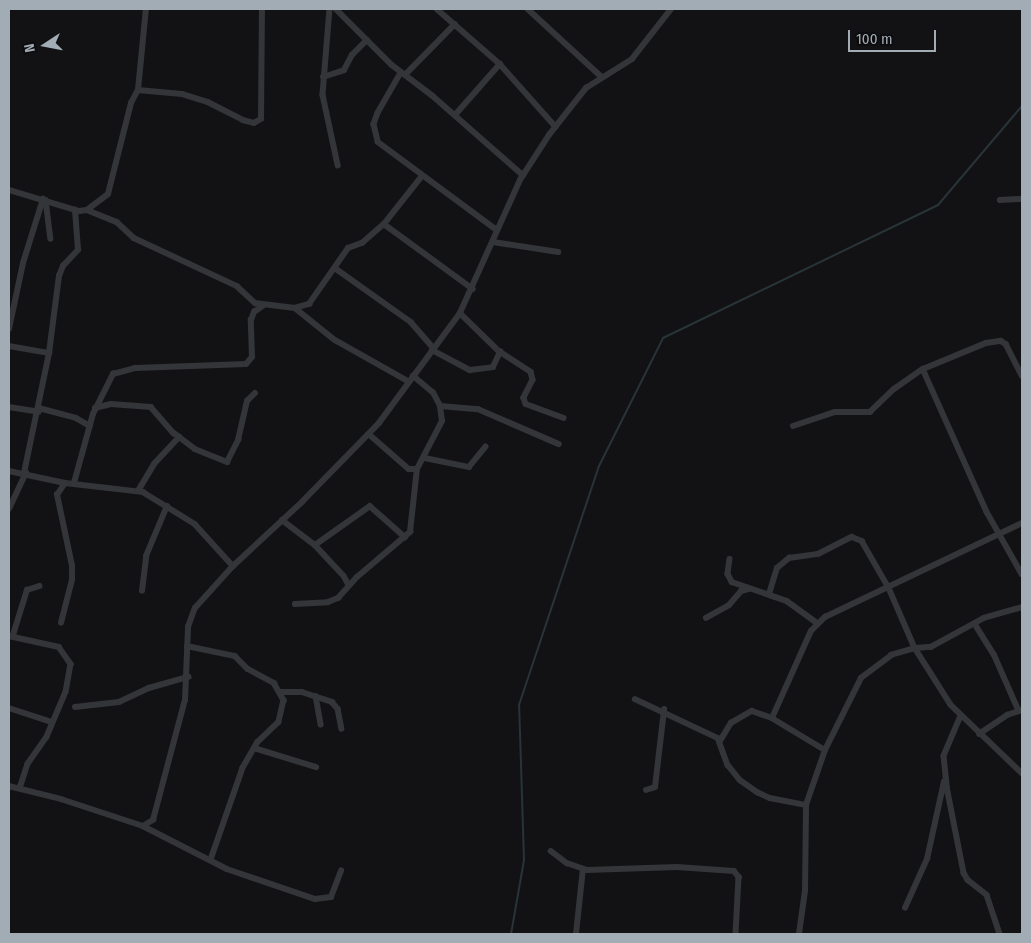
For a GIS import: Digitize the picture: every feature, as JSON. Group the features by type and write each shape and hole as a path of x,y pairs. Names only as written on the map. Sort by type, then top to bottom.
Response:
{"street":[{"path":"88,210 108,194 131,103 138,90 146,9"},
{"path":"138,90 182,94 208,102 243,120 258,121 263,112 262,9"},
{"path":"330,9 323,77 323,99 338,165"},
{"path":"336,9 403,74 455,115 523,175"},
{"path":"437,9 500,64 556,127"},
{"path":"528,9 602,77"},
{"path":"143,826 153,820 158,808 178,735 188,677 188,627 195,608 233,566 370,434 460,313 473,289 523,175 556,127 586,88 632,59 671,9"},
{"path":"454,24 403,74 380,107 374,124 375,133 378,142 498,230"},
{"path":"323,77 341,72 367,40"},
{"path":"455,115 500,64"},
{"path":"9,190 45,199 75,210 88,210 117,222 134,238 236,286 255,303 295,308 309,304 348,248 362,243 384,224 422,176"},
{"path":"45,199 51,239"},
{"path":"9,329 23,263 45,199"},
{"path":"1000,200 1022,199"},
{"path":"9,509 25,473 39,410 59,276 63,266 78,250 75,210"},
{"path":"384,224 473,289"},
{"path":"493,242 558,252"},
{"path":"335,268 411,322 433,349 464,367 478,370 493,367 500,352"},
{"path":"74,483 95,408 109,379 120,370 248,363 252,357 251,320 254,312 266,304"},
{"path":"295,308 335,340 408,381"},
{"path":"460,313 500,352 531,372 533,380 524,398 526,404 564,418"},
{"path":"793,426 835,412 870,412 894,389 923,369 986,343 1001,341 1013,354 1022,376"},
{"path":"9,346 49,353"},
{"path":"923,369 1000,536 1022,574"},
{"path":"295,604 334,600 348,585 410,532 417,470 425,458 442,421 440,406 433,393 413,376"},
{"path":"95,408 111,404 151,407 179,437 201,453 227,462 238,440 248,401 255,393"},
{"path":"440,406 478,410 559,444"},
{"path":"9,407 39,410 76,418 90,426"},
{"path":"370,434 404,466 417,470"},
{"path":"138,491 154,464 179,437"},
{"path":"425,458 469,467 484,447"},
{"path":"9,471 65,483 138,491 167,506 209,536 233,566"},
{"path":"61,623 72,580 72,566 58,503 58,490 65,483"},
{"path":"142,592 146,556 167,506"},
{"path":"315,545 370,506 396,525 405,537"},
{"path":"282,520 315,545 338,569 348,585"},
{"path":"772,718 817,623 835,611 1000,536 1022,523"},
{"path":"769,594 777,568 782,562 818,554 852,537 862,541 889,588 915,648 961,716 979,734 1021,767"},
{"path":"730,559 729,579 797,607 817,623"},
{"path":"20,788 28,764 47,737 69,685 71,664 59,647 50,643 11,636 27,590 39,586"},
{"path":"706,618 729,605 741,591 749,588"},
{"path":"799,934 805,891 806,805 826,750 861,678 881,660 915,648 938,645 992,615 1022,607"},
{"path":"975,624 994,654 1021,710 991,724 979,734"},
{"path":"187,646 235,656 248,669 269,679 281,692 284,700 279,722 254,748 243,768 211,860"},
{"path":"75,707 119,702 148,688 188,677"},
{"path":"281,692 302,692 335,705 342,730"},
{"path":"316,696 321,725"},
{"path":"635,699 664,710 720,741 728,765 740,780 770,798 806,805"},
{"path":"9,708 52,722"},
{"path":"646,790 656,787 664,710"},
{"path":"720,741 731,723 746,712 772,718 826,750"},
{"path":"905,908 927,859 945,778 946,745 961,716"},
{"path":"254,748 316,767"},
{"path":"945,778 964,873 968,880 987,895 1000,934"},
{"path":"9,786 143,826 245,876 322,900 334,894 340,871"},
{"path":"551,852 567,863 583,869 677,867 736,872 736,934"},
{"path":"576,934 583,869"}],"waterway":[{"path":"511,934 524,860 519,705 599,466 663,338 938,205 1022,106"}]}
